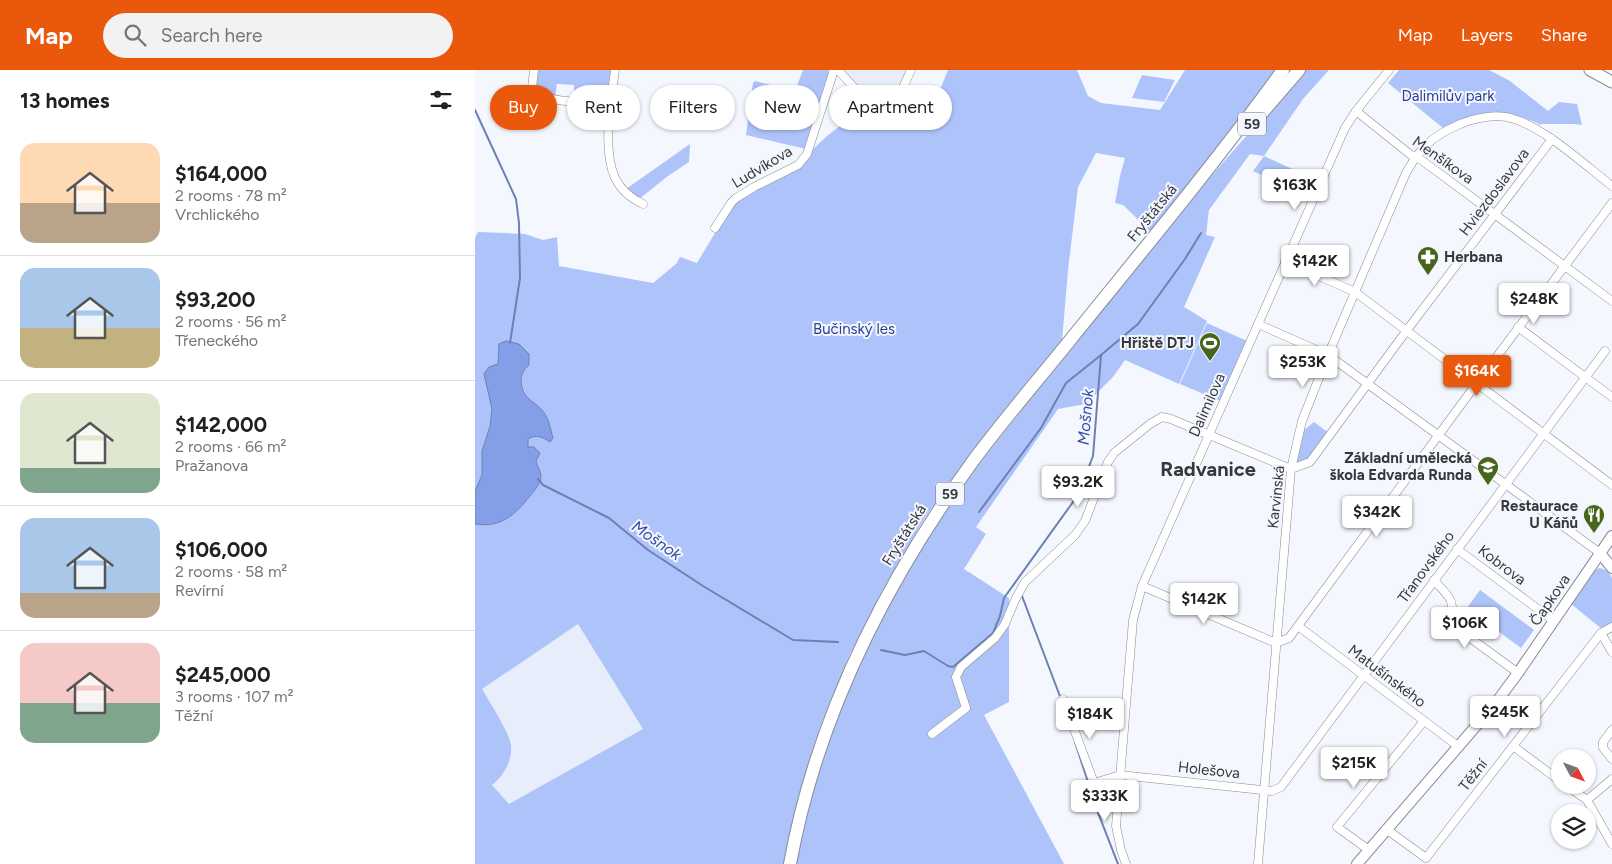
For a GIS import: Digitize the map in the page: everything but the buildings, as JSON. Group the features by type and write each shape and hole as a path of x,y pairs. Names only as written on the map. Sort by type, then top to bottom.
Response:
{"main road":[{"name":"Fryštátská","path":"790,864 807,789 826,729 856,656 908,557 974,460 1203,176 1283,70"},
{"name":"Fryštátská","path":"1203,176 1261,115 1299,70"},
{"path":"1590,70 1612,82"}],"street":[{"path":"534,70 532,88 536,93 545,98 567,100"},
{"path":"613,85 615,70"},
{"name":"Ludvíkova","path":"715,228 736,198 798,165 807,154 834,70"},
{"path":"838,70 871,106 879,111 890,110 897,101 911,70"},
{"name":"Dalimilova","path":"1126,864 1116,826 1133,620 1141,586 1345,128 1356,110 1389,70"},
{"name":"Menšíkova","path":"1356,110 1415,156 1612,301"},
{"name":"Karvinská","path":"1258,864 1291,469 1302,421 1328,355 1406,173 1415,156 1428,142 1442,132 1465,122 1486,117 1512,118 1535,127 1612,186"},
{"path":"609,130 611,159 615,178 624,190 635,200 643,204"},
{"name":"Hviezdoslavova","path":"1291,469 1310,462 1407,330 1552,139"},
{"path":"1141,586 1276,643 1289,638 1612,203"},
{"path":"1285,262 1355,292 1612,485"},
{"path":"1257,324 1328,355 1599,553 1612,568"},
{"path":"1519,327 1612,397"},
{"name":"Třanovského","path":"1265,790 1273,791 1281,787 1605,351"},
{"path":"932,734 966,708 956,677 961,667 995,638 1005,624 1025,582 1075,534 1085,521 1114,453 1150,424 1162,417 1171,418 1291,469"},
{"name":"Čapkova","path":"1357,864 1459,748 1518,673 1612,536"},
{"name":"Kobrova","path":"1457,548 1554,621"},
{"path":"1434,580 1452,604 1452,622 1454,626 1518,673"},
{"name":"Matušínského","path":"1298,626 1459,748"},
{"name":"Těžní","path":"1386,830 1426,858 1601,633 1612,627"},
{"path":"1601,633 1612,652"},
{"path":"1063,699 1094,783 1120,775"},
{"path":"1369,850 1337,827 1424,722"},
{"path":"1612,730 1603,742 1603,748 1612,759"},
{"path":"1513,746 1551,774"},
{"name":"Holešova","path":"1120,775 1265,790"},
{"path":"1587,800 1612,779"},
{"path":"1579,794 1587,800 1612,844"}],"shaded area":[{"path":"842,70 907,70 900,85 857,85"},
{"path":"506,341 519,344 529,354 529,365 523,372 521,381 523,391 546,416 553,438 550,442 539,437 528,439 528,447 534,447 540,453 536,461 541,476 537,486 524,503 507,519 500,522 484,525 475,524 475,491 482,475 482,451 490,426 492,409 484,374 489,367 498,364 499,344"},
{"path":"578,624 644,729 578,768 509,804 491,785 499,780 511,757 512,743 482,689"}],"green space":[{"path":"538,70 612,70 610,85 536,85"},
{"path":"803,70 828,70 829,74 819,107 819,85 797,85"},
{"name":"Bučinský les","path":"948,70 1077,70 1088,96 1101,103 1160,110 1185,70 1276,70 1199,172 1150,231 1123,205 1115,203 1125,158 1096,153 1078,187 1062,341 969,456 924,519 882,591 850,654 820,727 801,788 783,864 475,864 475,524 485,525 501,521 509,517 527,500 539,484 541,477 530,450 528,439 531,437 542,437 541,409 528,398 522,387 521,377 524,368 519,344 506,341 490,396 492,409 490,426 482,451 482,475 475,491 475,238 478,232 525,234 543,240 557,237 559,266 653,283 676,264 680,257 697,263 733,203 807,156 835,130 952,130 952,85 942,85","holes":["578,624 643,729 509,804 492,785 503,773 509,762 510,740 482,689"]},
{"path":"1306,70 1329,70 1303,99 1264,156 1250,154 1209,210 1206,235 1215,237 1184,307 1207,321 1179,384 1125,360 1113,377 1086,404 1058,409 976,527 986,534 964,569 1009,598 1009,702 984,715 1064,864 796,864 818,775 849,687 889,602 936,524 969,477 1219,167"},
{"name":"Dalimilův park","path":"1399,70 1489,70 1510,81 1548,111 1559,102 1577,104 1582,125 1541,125 1516,116 1492,114 1468,118 1443,128 1388,83"},
{"path":"1142,75 1175,80 1164,102 1132,98"},
{"path":"755,81 771,85 753,85"},
{"path":"747,130 812,130 806,149 746,135"},
{"path":"690,144 689,162 639,199 626,189"},
{"path":"1264,156 1314,179 1307,196 1253,171"},
{"path":"1207,323 1247,341 1220,401 1180,384"},
{"path":"1314,422 1329,433 1309,459 1296,463 1303,431"},
{"path":"1599,568 1607,571 1612,578 1612,623 1602,629 1571,604 1594,571"},
{"path":"1480,590 1534,630 1521,648 1467,608"}],"waterway":[{"path":"475,110 516,199 519,223 520,278 510,343"},
{"name":"Mošnok","path":"881,650 905,655 924,651 948,666 953,667 993,633 1000,616 1004,598 1073,502 1083,482 1093,456 1101,355 1138,324 1185,259 1201,233"},
{"path":"979,512 1041,428 1066,383 1101,355"},
{"name":"Mošnok","path":"538,479 543,485 609,518 648,550 703,586 793,640 838,642"},
{"path":"1022,596 1061,699"},
{"path":"1075,742 1097,810 1118,864"}],"place":[{"name":"Herbana","path":"1428,276"},
{"name":"Hřiště DTJ","path":"1210,362"},
{"name":"Základní umělecká škola Edvarda Runda","path":"1488,486"},
{"name":"Restaurace U Káňů","path":"1594,534"}],"district":[{"name":"Radvanice","path":"1208,469"}]}
